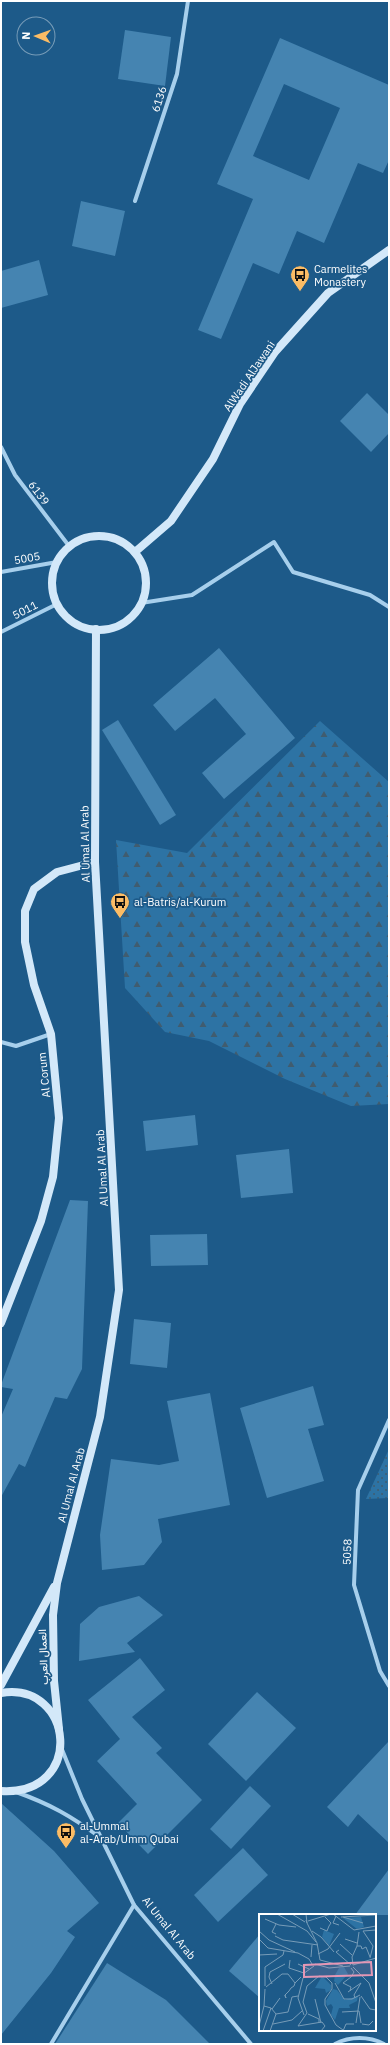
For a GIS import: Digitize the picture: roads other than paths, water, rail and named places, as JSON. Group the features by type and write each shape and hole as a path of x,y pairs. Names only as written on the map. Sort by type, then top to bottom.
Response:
{"street":[{"name":"6136","path":"135,201 177,74 188,1"},
{"name":"AlWadi AlJawani","path":"135,552 171,521 213,459 240,404 275,352 328,293 389,250"},
{"name":"6139","path":"1,447 15,475 69,546"},
{"path":"96,535 110,537 124,543 135,552 142,564 145,577 145,590 141,603 133,615 110,629 96,630 73,622 64,614 57,604 52,591 52,576 57,562 69,546 82,539 96,535"},
{"path":"141,603 192,595 274,542 293,572 370,595 389,607"},
{"name":"5005","path":"1,572 57,562"},
{"name":"5011","path":"1,632 57,604"},
{"name":"Al Umal Al Arab","path":"1,1685 56,1583 100,1417 119,1290 95,862 96,630"},
{"name":"Al Corum","path":"1,1324 41,1221 53,1177 59,1118 51,1034 34,985 25,942 25,911 34,889 56,872 95,862"},
{"path":"1,1042 16,1046 51,1034"},
{"name":"5058","path":"389,1420 358,1490 354,1584 380,1671 389,1686"},
{"name":"العمال العرب","path":"56,1583 53,1615 54,1681 61,1747"},
{"path":"1,1693 23,1693 35,1698 46,1706 54,1717 59,1729"},
{"path":"1,1791 16,1792 30,1789 41,1782 51,1772 58,1760 61,1747"},
{"name":"Al Umal Al Arab","path":"61,1747 82,1799 134,1905 251,2044"},
{"path":"16,1792 46,1803 73,1817 102,1839"},
{"path":"52,2044 134,1905"},
{"path":"335,2044 350,2038 364,2038 384,2044"}],"place":[{"name":"Carmelites Monastery","path":"300,292"},
{"name":"al-Batris/al-Kurum","path":"120,919"},
{"name":"al-Ummal al-Arab/Umm Qubai","path":"66,1849"}]}
